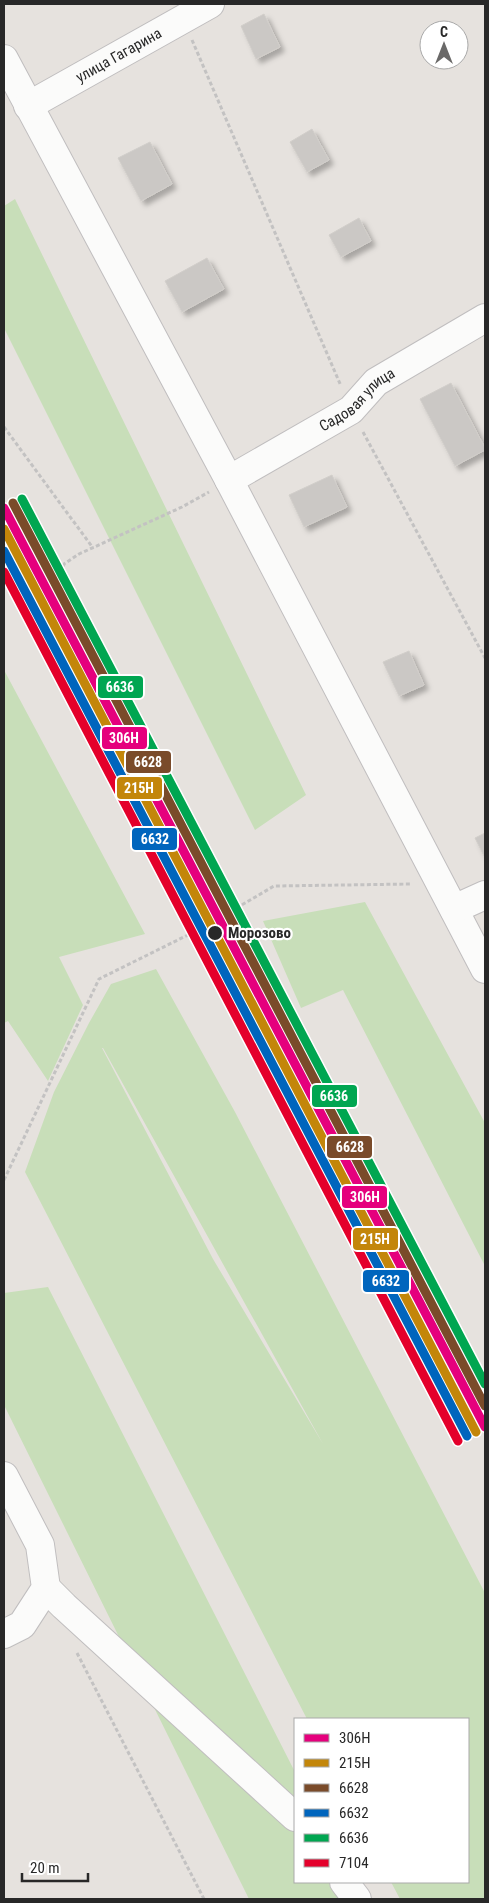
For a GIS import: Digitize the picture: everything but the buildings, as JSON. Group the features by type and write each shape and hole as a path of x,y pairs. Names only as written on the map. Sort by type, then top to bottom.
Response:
{"street":[{"name":"улица Гагарина","path":"28,106 210,4"},
{"path":"4,59 229,480 485,969"},
{"name":"Садовая улица","path":"229,480 351,410 376,382 485,318"},
{"path":"454,910 485,895"},
{"path":"4,1476 40,1545 46,1588 294,1816"},
{"path":"4,1634 22,1625 46,1588"},
{"path":"345,1883 357,1899"}],"path":[{"path":"183,19 351,410 485,658"},
{"path":"4,427 93,548"},
{"path":"58,586 64,564 79,554 182,507 229,480"},
{"path":"4,1180 99,979 206,926 274,886 440,883"},
{"path":"74,1647 204,1899"}],"green space":[{"path":"15,199 306,795 255,830 4,328 4,206"},
{"path":"4,670 145,934 59,957 83,1005 48,1081 8,1021 4,1023"},
{"path":"365,902 485,1123 485,1266 343,990 301,1008 263,921"},
{"path":"156,969 235,1112 485,1593 485,1899 400,1899 392,1883 469,1883 469,1718 306,1718 25,1172 54,1092 111,984","holes":["102,1048 103,1048 323,1444 213,1259"]},
{"path":"48,1287 294,1770 294,1883 352,1883 360,1899 249,1899 4,1405 4,1293"}],"transit line":[{"name":"6636","path":"22,499 485,1384"},
{"name":"6628","path":"13,503 485,1406"},
{"name":"306Н","path":"4,508 485,1427"},
{"name":"215Н","path":"4,529 476,1432"},
{"name":"6632","path":"4,551 467,1436"},
{"name":"7104","path":"4,572 458,1441"}],"place":[{"name":"Морозово","path":"215,933"}]}
